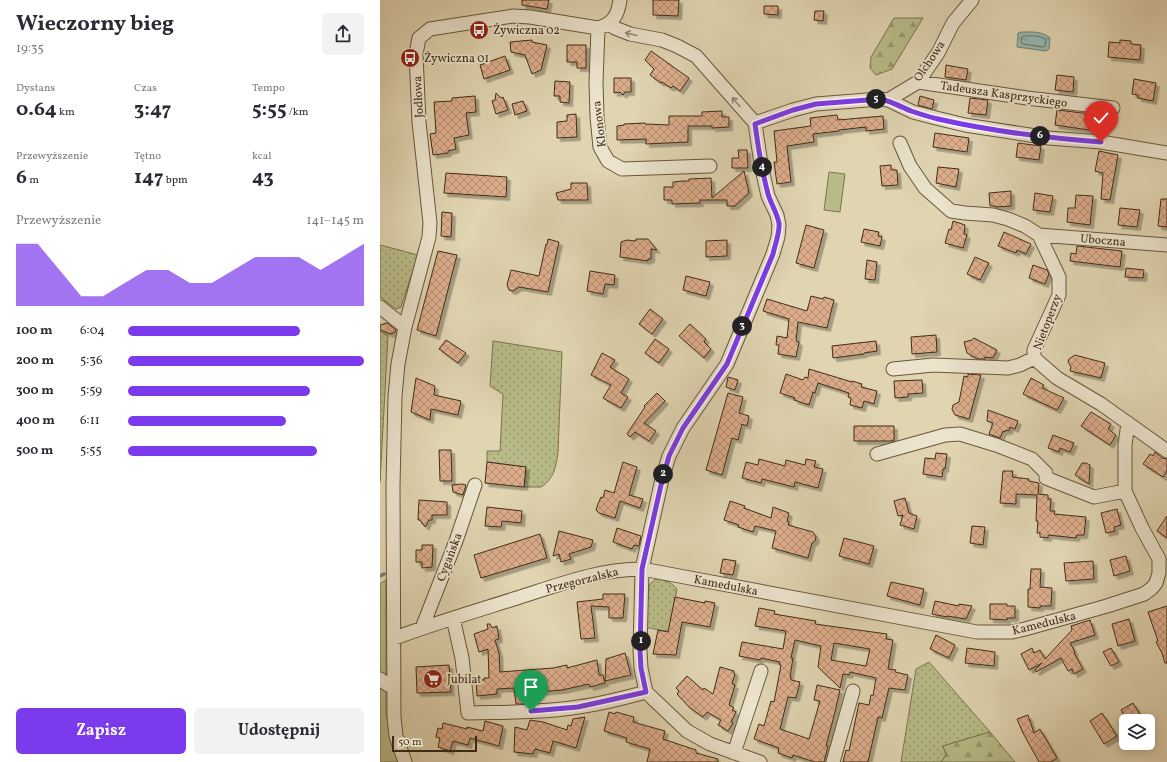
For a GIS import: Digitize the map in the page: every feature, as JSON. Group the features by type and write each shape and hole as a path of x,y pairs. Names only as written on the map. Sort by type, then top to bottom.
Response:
{"street":[{"path":"604,26 617,15 620,0"},
{"name":"Olchowa","path":"888,100 918,82 938,53 953,22 972,0"},
{"name":"Jodłowa","path":"405,762 399,747 395,727 393,486 395,396 398,364 405,327 429,237 430,223 419,122 416,54 419,38 430,29 514,16 530,16 589,28 604,26"},
{"path":"604,26 615,28 630,34 662,40 696,56 755,124 761,164 768,196 777,215 779,224 773,254 727,364 683,428 669,456 657,499 642,569 640,651 641,668 646,692 687,731 710,744 760,762"},
{"name":"Klonowa","path":"604,26 596,82 597,117 600,148 608,161 622,169 710,166"},
{"name":"Tadeusza Kasprzyckiego","path":"918,82 1027,98 1113,108"},
{"path":"755,124 793,110 816,104 880,99 888,100 913,112 965,125 1050,138 1101,142 1167,153"},
{"path":"900,143 910,166 925,188 951,211 993,215 1008,219 1025,226 1039,235"},
{"name":"Uboczna","path":"1039,235 1167,245"},
{"name":"Nietoperzy","path":"1039,235 1059,277 1060,285 1059,295 1034,350 1034,358 1057,378 1128,422"},
{"path":"380,307 405,327"},
{"path":"893,369 933,365 1008,368 1020,365 1034,358"},
{"path":"1128,422 1167,451"},
{"name":"Kamedulska","path":"642,569 977,632 1012,632 1107,606 1144,594 1156,583 1159,573 1159,559 1142,528 1125,491 1125,445 1128,422"},
{"path":"877,454 945,435 960,434 996,445 1032,459 1046,473 1046,478 1094,497 1125,491"},
{"name":"Cygańska","path":"422,628 456,541 475,485"},
{"name":"Przegorzalska","path":"395,638 550,587 609,571 642,569"},
{"path":"453,618 462,658 468,713 531,711 578,707 646,692"},
{"path":"734,753 761,672"},
{"path":"380,679 388,685 394,687"},
{"path":"833,762 852,692"}],"green space":[{"path":"894,18 923,18 892,69 876,75 870,68 871,57"},
{"path":"829,172 845,174 840,212 824,210"},
{"path":"380,245 418,255 401,307 396,309 380,297"},
{"path":"380,331 388,336 380,482"},
{"path":"493,341 562,352 558,452 554,472 549,480 541,487 524,487 526,467 487,462 487,451 500,451 503,394 490,386"},
{"path":"656,579 668,582 677,589 669,632 645,627 649,586"},
{"path":"386,580 386,679 380,675 380,584"},
{"path":"929,662 990,732 943,746 946,755 941,762 901,762 916,669"},
{"path":"380,685 386,692 386,715 399,762 380,762"},
{"path":"990,732 1015,762 941,762 946,755 943,746"}],"water":[{"path":"1037,32 1044,34 1050,38 1049,49 1046,51 1017,47 1018,33"}],"building":[{"path":"522,0 549,0 547,9 522,5"},
{"path":"653,0 679,0 678,16 653,15"},
{"path":"764,6 778,6 778,15 764,14"},
{"path":"815,11 824,11 823,21 814,20"},
{"path":"532,40 532,42 547,45 541,70 532,74 525,55 511,52 510,42"},
{"path":"1120,40 1131,41 1131,44 1141,45 1140,60 1108,57 1109,42 1120,43"},
{"path":"567,45 586,45 586,68 577,68 577,62 567,62"},
{"path":"651,51 689,78 680,91 673,86 671,88 662,82 661,83 650,75 654,69 645,60"},
{"path":"505,56 510,70 484,79 480,65"},
{"path":"946,65 968,69 966,80 945,77"},
{"path":"1057,75 1074,77 1073,92 1055,90"},
{"path":"614,78 631,78 631,92 625,92 623,95 620,92 614,93"},
{"path":"1134,79 1156,83 1153,101 1138,98 1138,95 1132,94"},
{"path":"555,81 570,82 569,103 560,102 560,96 554,96"},
{"path":"496,93 501,98 503,97 508,110 496,114 492,101 495,100"},
{"path":"475,96 476,112 466,113 469,135 454,138 456,149 448,151 448,153 433,155 430,134 436,133 434,102 452,101 452,98"},
{"path":"920,96 934,100 932,109 918,105"},
{"path":"970,98 988,100 986,115 968,113"},
{"path":"523,101 527,111 515,115 512,104"},
{"path":"1057,110 1091,114 1089,130 1055,125"},
{"path":"722,111 722,117 729,117 729,127 712,128 712,126 688,126 688,142 646,144 646,139 617,140 617,126 624,124 645,123 669,125 669,116 702,116 702,112"},
{"path":"576,114 577,137 557,138 557,122 567,121 567,115"},
{"path":"837,115 838,120 883,116 884,129 866,131 866,127 813,134 814,142 787,146 791,182 777,184 774,162 777,162 774,131 811,126 810,118"},
{"path":"935,133 969,138 967,152 933,147"},
{"path":"1018,143 1041,146 1039,160 1016,157"},
{"path":"738,150 747,150 748,168 732,168 732,158 739,158"},
{"path":"1099,151 1118,155 1110,200 1101,199 1103,173 1095,171"},
{"path":"891,165 891,170 897,170 898,185 882,186 880,166"},
{"path":"938,167 959,169 956,187 936,183"},
{"path":"744,171 749,193 735,206 727,206 727,200 700,200 700,203 672,204 672,200 664,200 664,187 673,187 673,182 689,181 689,179 711,178 712,198"},
{"path":"446,173 507,177 506,197 444,193"},
{"path":"571,183 587,183 588,200 558,200 556,193 571,189"},
{"path":"1011,191 1011,206 990,206 989,193"},
{"path":"1035,193 1053,196 1050,212 1033,210"},
{"path":"1076,195 1093,196 1090,225 1067,222 1068,208 1075,208"},
{"path":"1161,199 1167,199 1167,227 1158,226"},
{"path":"1120,208 1140,210 1137,227 1118,225"},
{"path":"442,212 452,213 451,237 441,236"},
{"path":"953,221 965,225 964,234 967,235 963,248 945,243"},
{"path":"806,225 824,230 814,268 796,263"},
{"path":"864,229 879,232 878,236 882,237 880,246 861,242"},
{"path":"1004,232 1031,244 1026,254 1017,250 1016,253 998,246"},
{"path":"548,239 559,242 548,292 519,287 513,291 509,290 507,285 511,270 539,276"},
{"path":"636,239 648,239 657,250 651,249 651,259 648,259 648,261 620,257 621,242 627,240 636,241"},
{"path":"727,240 727,256 706,257 706,241"},
{"path":"1077,246 1122,251 1120,267 1070,261 1071,253 1076,254"},
{"path":"438,251 457,255 436,336 417,330"},
{"path":"975,257 989,263 980,280 967,274"},
{"path":"867,260 877,262 875,280 865,279"},
{"path":"1033,265 1047,270 1049,274 1045,284 1029,278"},
{"path":"1126,268 1144,270 1143,278 1125,277"},
{"path":"590,271 615,275 614,285 605,284 603,294 587,291"},
{"path":"686,276 710,282 706,296 683,290"},
{"path":"811,296 823,299 824,297 834,300 827,328 798,322 796,341 799,342 796,357 778,354 779,345 776,345 777,336 787,338 789,319 763,311 767,299 807,311"},
{"path":"650,309 663,319 652,334 639,324"},
{"path":"387,323 396,330 395,332 391,334 380,330 380,325"},
{"path":"690,324 706,339 704,342 711,349 704,358 679,336"},
{"path":"936,335 937,352 912,354 911,337"},
{"path":"974,338 997,350 993,358 985,357 985,359 978,359 967,353 964,342"},
{"path":"655,339 669,349 659,363 645,353"},
{"path":"446,340 466,353 458,363 439,349"},
{"path":"876,341 877,351 833,358 832,346"},
{"path":"602,353 615,360 610,367 629,379 621,393 628,397 621,408 603,398 611,385 591,375"},
{"path":"1075,355 1105,363 1101,378 1070,371 1071,367 1068,362 1069,359"},
{"path":"809,369 862,384 861,387 877,391 874,404 864,401 862,408 850,405 851,398 848,397 849,393 818,383 815,393 813,392 809,405 780,393 786,374 803,380 805,377 808,378"},
{"path":"968,374 981,375 969,419 955,415 952,409 953,405 959,402 964,376 968,377"},
{"path":"728,377 738,380 735,390 726,387"},
{"path":"416,378 435,386 434,395 461,401 458,415 431,409 430,420 411,412"},
{"path":"1031,378 1044,385 1042,388 1064,398 1057,410 1023,394"},
{"path":"922,380 923,393 908,394 908,397 895,398 894,381"},
{"path":"657,393 665,401 644,423 656,431 649,441 635,432 630,437 627,434 645,407 644,406"},
{"path":"728,393 743,397 739,413 749,416 747,426 742,424 738,440 732,438 722,475 706,470"},
{"path":"988,410 1018,421 1015,429 1010,427 1009,431 1003,431 1000,438 989,434 993,423 987,421"},
{"path":"1091,412 1111,424 1108,429 1116,435 1110,445 1081,426"},
{"path":"854,426 894,426 894,441 854,441"},
{"path":"1053,435 1074,443 1070,452 1060,448 1059,452 1048,448"},
{"path":"439,450 451,450 452,481 440,481"},
{"path":"1155,452 1162,458 1167,459 1167,471 1163,477 1143,464 1150,454 1153,456"},
{"path":"936,453 947,454 945,469 943,469 942,477 923,474 925,458 935,459"},
{"path":"759,459 785,466 786,460 805,465 806,459 816,461 814,467 823,469 818,488 795,482 794,487 762,479 761,483 742,478 746,462 758,465"},
{"path":"487,462 526,467 524,487 485,483"},
{"path":"623,462 637,467 629,495 643,499 640,508 620,501 615,518 599,513 596,510 601,497 603,498 605,490 614,493"},
{"path":"1082,463 1090,465 1089,484 1075,475"},
{"path":"1003,471 1013,471 1012,477 1029,479 1029,481 1039,483 1038,494 1048,495 1048,499 1051,499 1050,511 1055,511 1054,514 1086,517 1084,535 1077,535 1076,538 1048,535 1048,538 1040,537 1040,533 1037,533 1038,521 1036,521 1037,495 1016,494 1016,504 1000,503"},
{"path":"452,485 466,485 463,495 453,492"},
{"path":"905,498 909,513 917,516 914,529 900,525 903,515 898,516 894,501"},
{"path":"419,500 447,502 447,515 432,515 432,520 429,520 425,527 420,520 418,520"},
{"path":"730,501 771,518 773,507 789,513 787,521 789,522 788,525 813,532 816,537 815,541 812,543 808,558 772,548 776,531 755,526 753,532 724,520"},
{"path":"487,507 522,511 521,523 502,521 501,527 485,526"},
{"path":"1117,509 1121,525 1114,527 1115,531 1106,533 1101,513"},
{"path":"1167,516 1167,538 1157,531"},
{"path":"972,526 985,527 983,545 970,543"},
{"path":"617,528 641,536 639,546 634,545 632,549 613,542"},
{"path":"559,531 593,540 591,547 569,554 571,559 561,562 559,554 553,556"},
{"path":"540,534 547,558 481,578 474,555"},
{"path":"844,538 874,546 869,564 839,556"},
{"path":"422,545 433,545 432,567 422,568 422,562 416,562 416,550 422,550"},
{"path":"1126,556 1130,571 1114,576 1110,560"},
{"path":"723,559 736,561 733,575 720,573"},
{"path":"1093,561 1094,579 1066,581 1064,563"},
{"path":"1031,569 1041,569 1040,587 1052,588 1051,606 1040,606 1040,608 1028,607 1028,589 1030,589"},
{"path":"891,582 924,589 920,605 887,596"},
{"path":"603,594 625,594 623,618 609,618 609,607 591,606 595,638 581,639 577,602 603,599"},
{"path":"675,597 705,603 705,601 715,603 710,627 682,622 676,655 653,654 658,630 668,632"},
{"path":"935,601 959,606 959,604 972,606 966,619 947,617 932,614"},
{"path":"990,604 1007,604 1007,606 1015,606 1015,618 1007,618 1007,620 990,619"},
{"path":"1167,606 1167,663 1165,663 1156,642 1158,641 1148,612"},
{"path":"759,608 775,611 774,614 816,621 815,624 887,634 886,639 893,640 888,669 896,670 895,672 908,675 905,690 889,688 882,718 878,717 868,762 843,762 846,750 849,751 859,703 869,705 871,695 873,696 876,678 850,672 849,675 843,674 840,688 818,667 821,646 795,640 791,658 793,658 790,677 791,680 800,682 796,698 788,697 780,729 809,739 820,701 814,700 817,685 840,690 826,746 828,746 824,762 815,762 793,755 792,758 778,753 779,748 754,739 759,724 764,726 771,701 774,702 781,665 779,664 780,662 761,658 760,660 739,656 742,642 783,649 786,631 755,626","holes":["834,643 870,649 866,666 831,660"]},
{"path":"1129,619 1135,641 1118,646 1112,624"},
{"path":"1090,620 1095,635 1070,643 1083,669 1074,674 1072,669 1068,671 1061,658 1036,672 1035,670 1042,663 1029,670 1021,654 1032,648 1034,653 1040,650 1045,659 1072,630 1071,626"},
{"path":"487,624 490,624 492,628 497,626 499,639 495,640 499,653 500,672 553,668 567,665 567,668 597,660 599,675 603,675 605,683 590,687 589,684 562,690 525,693 526,704 516,704 514,688 497,689 497,694 477,696 476,680 484,680 484,678 489,678 488,649 479,652 474,634 488,629"},
{"path":"936,635 955,645 949,658 930,649"},
{"path":"967,648 995,652 994,666 965,663"},
{"path":"1111,648 1119,662 1111,666 1103,652"},
{"path":"625,653 631,675 605,681 606,659"},
{"name":"Jubilat","path":"449,665 451,692 417,693 416,667"},
{"path":"720,667 734,671 735,674 732,684 735,685 729,705 734,708 732,710 736,712 731,722 733,723 728,731 718,725 721,720 707,712 703,717 690,708 677,694 679,691 676,688 687,676 703,690 704,688 713,694"},
{"path":"1133,703 1140,714 1123,714 1121,710"},
{"path":"609,712 615,714 616,712 634,717 633,722 665,731 663,739 696,750 696,753 718,759 718,762 647,762 650,749 626,742 627,738 604,731"},
{"path":"1102,713 1117,736 1104,744 1090,721"},
{"path":"1028,715 1034,733 1040,729 1057,758 1051,762 1039,762 1023,733 1017,719"},
{"path":"585,717 576,748 553,741 550,753 535,749 533,754 514,752 515,727 527,730 530,720 543,722 567,730 568,725 571,726 573,719"},
{"path":"485,721 503,726 499,746 470,738 468,745 453,741 450,751 438,747 440,738 436,737 438,728 442,729 443,723 483,731"}],"waterway":[{"path":"380,576 384,574"}],"place":[{"name":"Żywiczna 02","path":"479,30"},
{"name":"Żywiczna 01","path":"410,58"},
{"name":"Jubilat","path":"433,679"}],"route":[{"path":"531,711 578,707 646,692 641,668 640,651 642,569 649,534 669,456 683,428 727,364 773,254 778,236 779,224 777,215 768,196 761,164 755,124 793,110 816,104 880,99 888,100 913,112 965,125 1050,138 1101,142"}]}
